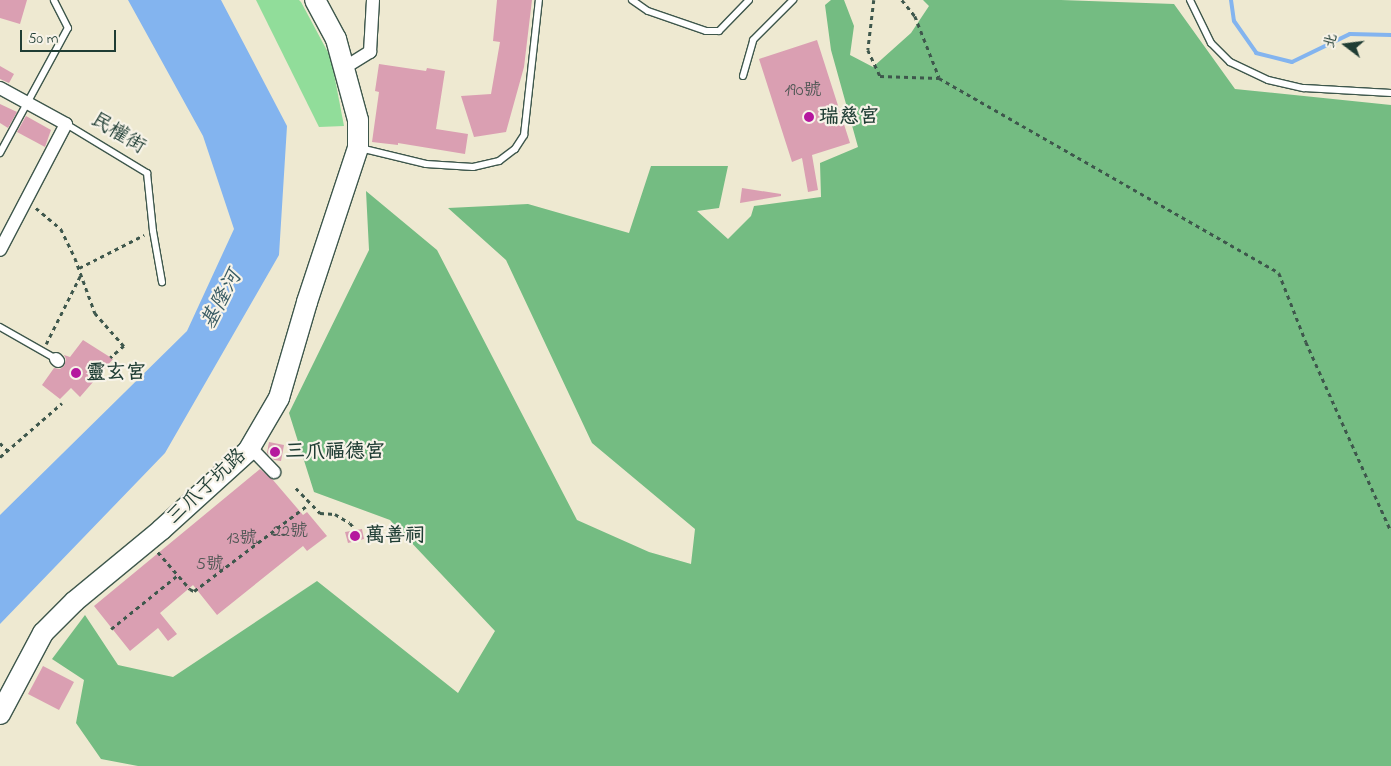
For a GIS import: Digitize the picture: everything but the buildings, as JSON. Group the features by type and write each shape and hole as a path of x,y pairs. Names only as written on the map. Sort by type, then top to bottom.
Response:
{"main road":[{"name":"三爪子坑路","path":"0,714 43,633 75,601 148,540 250,447 279,398 307,302 358,148 358,120 336,39 315,0"}],"street":[{"path":"344,68 370,52 373,0"},
{"name":"民權街","path":"0,88 66,124"},
{"path":"0,250 66,124"},
{"path":"250,447 274,472"}],"lane":[{"path":"0,153 68,28 54,0"},
{"path":"358,148 426,164 473,167 499,161 515,149 524,135 539,0"},
{"path":"632,0 648,11 706,31 720,31 749,0"},
{"path":"742,76 753,40 793,0"},
{"path":"1190,0 1211,42 1230,62 1268,80 1304,88 1391,94"},
{"name":"民權街","path":"66,124 147,172 153,230 162,282"},
{"path":"0,327 57,360"}],"path":[{"path":"874,0 868,50 880,76 940,78 1279,273 1306,342 1391,531"},
{"path":"902,0 915,16 940,78"},
{"path":"27,200 61,229 79,268 80,276 94,313 124,346 110,358"},
{"path":"79,268 153,230"},
{"path":"42,352 80,276"},
{"path":"0,457 62,403"},
{"path":"0,443 7,450"},
{"path":"296,488 309,504 320,513 335,514 343,518 355,529"},
{"path":"148,540 190,589 194,591 309,504"},
{"path":"111,629 178,575"}],"green space":[{"path":"256,0 299,0 301,2 331,58 344,126 319,127"},
{"path":"831,0 844,0 854,26 850,55 873,67 911,33 929,6 923,0 1061,0 1174,4 1235,89 1391,105 1391,766 138,766 101,759 76,723 84,680 52,659 85,615 118,665 173,677 317,581 458,693 495,631 390,520 314,492 289,413 369,250 366,191 437,250 577,520 649,552 691,564 695,529 592,443 506,260 448,208 528,204 629,233 651,166 728,166 719,208 697,211 728,239 751,216 754,206 821,197 820,163 858,147 831,50 825,5"}],"water":[{"name":"基隆河","path":"128,0 221,0 287,126 279,255 165,453 0,624 0,515 187,331 234,229 203,136"}],"waterway":[{"path":"1231,0 1234,21 1256,53 1292,62 1350,34 1391,35"}],"place":[{"name":"瑞慈宮","path":"809,117"},
{"name":"靈玄宮","path":"76,373"},
{"name":"三爪福德宮","path":"275,452"},
{"name":"萬善祠","path":"355,536"}]}
